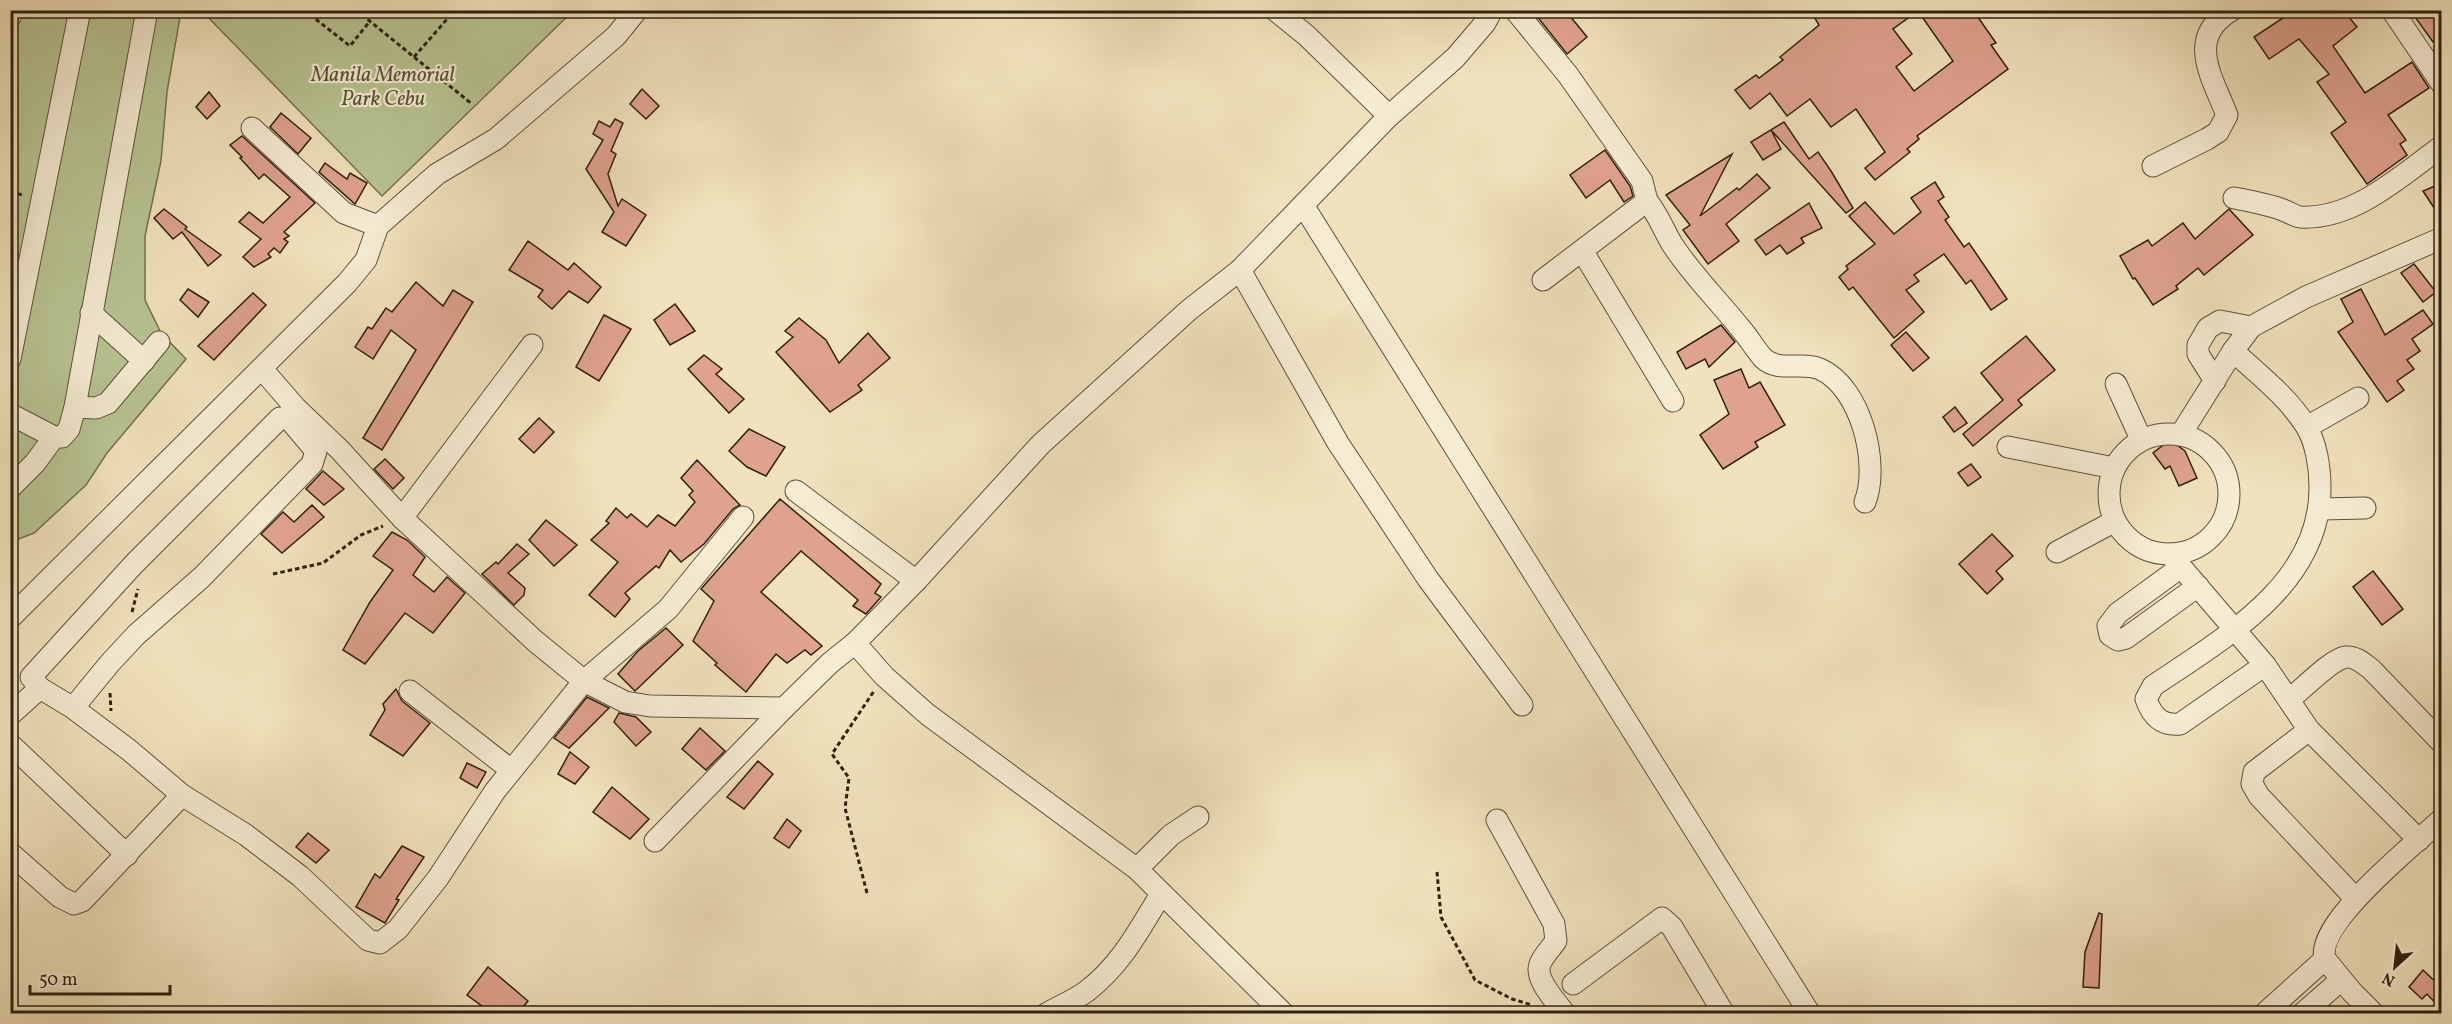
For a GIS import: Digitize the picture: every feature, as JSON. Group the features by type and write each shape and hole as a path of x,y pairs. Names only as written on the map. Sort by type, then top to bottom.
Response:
{"street":[{"path":"10,17 12,10"},
{"path":"10,359 80,10"},
{"path":"10,414 54,436 62,437 69,429 75,407 147,10"},
{"path":"10,618 143,483 262,369 347,283 366,260 378,226 437,174 496,139 615,36 637,10"},
{"path":"1275,10 1306,35 1389,116"},
{"path":"655,841 784,708 830,663 855,644 1041,444 1189,310 1240,270 1389,116 1455,58 1485,23 1492,10"},
{"path":"1515,10 1568,75 1642,181 1647,201 1696,279 1741,328 1765,360 1780,366 1802,365 1820,369 1845,392 1870,447 1872,470 1865,502"},
{"path":"2153,166 2218,132 2227,115 2204,54 2209,34 2218,19 2232,10"},
{"path":"2392,10 2442,84"},
{"path":"252,128 344,213 378,226"},
{"path":"2234,198 2284,210 2297,217 2319,216 2354,205 2442,146"},
{"path":"1543,280 1583,252 1647,201"},
{"path":"1303,205 1810,1014"},
{"path":"2181,434 2233,351 2252,327 2306,297 2442,238"},
{"path":"1583,252 1673,401"},
{"path":"1240,270 1338,443 1428,579 1522,705"},
{"path":"91,313 144,362"},
{"path":"2215,381 2198,354 2198,345 2208,328 2220,321 2252,327"},
{"path":"75,407 96,408 108,403 159,342"},
{"path":"402,518 532,345"},
{"path":"2233,351 2282,396 2307,427 2320,467 2320,509 2303,557 2284,584 2236,630 2153,686 2146,699 2150,710 2159,721 2171,725 2180,724 2265,665"},
{"path":"262,369 295,407 340,450 402,518 535,641 584,681 625,702 650,706 784,708"},
{"path":"2116,384 2142,439"},
{"path":"2307,427 2358,398"},
{"path":"73,708 110,663 202,577 312,464 316,452 289,419 280,418 134,564 31,677 40,688 73,708 129,750 182,795 246,835 300,876 368,940 380,943 398,929 438,878 511,770 584,681 668,609 742,517"},
{"path":"2198,586 2126,638 2118,640 2110,635 2108,626 2118,613 2176,560 2197,548 2218,531 2229,506 2228,479 2223,466 2206,446 2181,434 2168,433 2142,439 2121,457 2114,468 2108,495 2115,521 2122,532 2138,545 2176,560 2265,665 2309,730 2419,840"},
{"path":"10,488 35,463 54,436"},
{"path":"2008,447 2114,468"},
{"path":"796,491 916,581"},
{"path":"2320,509 2365,508"},
{"path":"2057,552 2115,521"},
{"path":"855,644 884,676 927,714 1137,869 1284,1014"},
{"path":"2290,699 2335,662 2347,657 2359,660 2371,669 2442,743"},
{"path":"10,715 40,688"},
{"path":"410,691 511,770"},
{"path":"2309,730 2254,772 2252,784 2259,796 2355,898"},
{"path":"10,744 127,855"},
{"path":"10,854 60,897 74,904 91,895 182,795"},
{"path":"1137,869 1172,835 1198,817"},
{"path":"2374,1014 2325,959 2323,953 2328,934 2355,898 2442,819"},
{"path":"1497,820 1554,924 1556,941 1540,964 1539,972 1566,1014"},
{"path":"1046,1014 1086,992 1114,967 1128,949 1161,894"},
{"path":"1573,984 1662,918 1672,927 1724,1014"},
{"path":"2264,1014 2325,959"},
{"path":"2302,1014 2342,980"}],"path":[{"path":"214,17 219,10"},
{"path":"304,10 350,46 370,21"},
{"path":"356,10 472,104"},
{"path":"414,57 455,10"},
{"path":"273,574 323,563 362,535 402,518"},
{"path":"110,663 110,709 115,720"},
{"path":"867,893 845,808 849,778 832,754 884,676"},
{"path":"1437,872 1441,917 1475,980 1512,999 1542,1008"}],"green space":[{"path":"11,11 181,11 167,92 161,161 145,236 145,300 161,333 186,359 107,453 86,485 34,533 11,542"},
{"name":"Manila Memorial Park Cebu","path":"202,11 573,11 382,196"}],"building":[{"path":"1532,10 1565,10 1587,37 1567,54"},
{"path":"1810,10 1973,10 1996,43 1991,45 2008,69 1917,136 1919,139 1907,149 1910,152 1875,180 1865,168 1885,152 1856,109 1831,127 1810,99 1787,116 1770,93 1750,109 1735,90 1756,75 1759,78 1783,60 1780,57 1819,25","holes":["1918,11 1953,61 1914,91 1896,67 1912,54 1893,29"]},
{"path":"2276,10 2343,10 2357,27 2333,46 2365,93 2412,62 2429,88 2388,115 2406,140 2400,144 2407,155 2367,184 2331,133 2346,122 2317,82 2329,74 2299,39 2269,59 2254,37 2283,18"},
{"path":"2410,10 2442,10 2442,34 2433,42"},
{"path":"642,89 659,106 646,119 630,104"},
{"path":"209,92 220,106 207,119 196,107"},
{"path":"281,113 311,138 298,154 270,127"},
{"path":"615,119 623,123 611,151 616,154 608,174 618,206 622,199 646,215 626,246 602,232 614,212 586,169 603,140 593,134 599,121 610,127"},
{"path":"1784,122 1809,159 1818,152 1853,208 1846,213 1771,130 1781,149 1763,160 1751,142"},
{"path":"242,136 315,203 284,232 289,236 284,239 288,242 280,253 274,248 268,254 271,257 254,267 243,257 261,239 239,222 249,212 263,223 290,197 264,174 259,179 240,158 242,157 230,145"},
{"path":"1605,150 1630,186 1633,196 1624,202 1610,180 1586,198 1570,175"},
{"path":"1732,154 1700,216 1737,188 1739,190 1757,174 1770,188 1726,224 1739,241 1708,264 1683,230 1690,225 1666,195"},
{"path":"325,163 347,179 350,173 367,183 355,204 319,172"},
{"path":"1935,182 1944,197 1938,201 1949,217 1945,220 1964,247 1969,243 2007,299 1991,310 1971,280 1966,284 1944,254 1914,275 1919,281 1906,290 1924,312 1894,338 1853,287 1849,290 1839,277 1848,269 1846,266 1875,244 1849,216 1865,202 1894,234 1921,212 1911,198"},
{"path":"2442,183 2442,220 2423,191"},
{"path":"1809,203 1822,228 1801,238 1804,243 1787,254 1780,245 1766,255 1755,240"},
{"path":"164,209 187,227 185,229 221,255 208,266 182,232 173,239 154,218"},
{"path":"2229,209 2253,235 2204,275 2198,268 2176,286 2178,289 2153,305 2135,278 2133,279 2120,256 2148,240 2152,246 2183,223 2195,239"},
{"path":"528,241 568,270 574,263 601,287 588,303 569,291 552,309 538,297 543,290 509,270"},
{"path":"2414,264 2436,292 2423,302 2401,273"},
{"path":"416,282 443,306 453,290 473,302 382,450 363,438 416,350 391,330 373,359 355,347 368,327 372,329 386,308 392,312"},
{"path":"188,289 209,302 198,317 180,300"},
{"path":"2361,289 2385,335 2423,310 2433,324 2412,339 2420,351 2407,360 2414,369 2397,381 2404,390 2387,402 2338,332 2353,322 2341,299"},
{"path":"253,293 266,305 214,360 198,346"},
{"path":"675,304 695,331 670,345 654,320"},
{"path":"604,315 631,329 599,381 576,367"},
{"path":"799,318 826,340 839,363 868,333 890,358 858,385 862,390 830,412 776,352 793,337 785,331"},
{"path":"1721,325 1735,342 1709,367 1705,359 1686,369 1677,352"},
{"path":"1906,332 1929,358 1913,371 1891,345"},
{"path":"2026,336 2055,370 2018,400 2022,405 1973,446 1963,434 2003,400 1981,373"},
{"path":"704,355 722,369 716,374 744,399 729,413 688,369"},
{"path":"1741,369 1749,388 1760,382 1785,425 1755,442 1758,447 1723,469 1700,435 1729,414 1714,380"},
{"path":"1955,407 1967,423 1954,432 1943,417"},
{"path":"539,418 554,432 534,453 519,439"},
{"path":"749,429 785,447 766,476 747,467 729,451"},
{"path":"2170,440 2185,451 2197,478 2179,486 2170,466 2165,469 2153,453"},
{"path":"385,459 404,478 393,489 374,469"},
{"path":"697,460 740,505 733,509 704,544 681,562 670,550 659,568 656,566 625,593 630,599 615,617 589,595 618,562 591,540 609,523 606,521 616,508 627,518 631,514 647,527 658,515 675,526 695,502 689,495 693,491 681,478"},
{"path":"1971,464 1981,477 1968,486 1958,473"},
{"path":"323,471 344,489 324,505 306,489"},
{"path":"780,499 881,584 875,593 881,597 866,614 853,606 858,600 801,551 761,592 822,646 811,655 805,650 787,663 776,654 746,692 715,665 717,663 693,641 714,601 701,589"},
{"path":"312,505 324,517 282,553 261,534 283,512 294,522"},
{"path":"546,520 577,545 554,566 529,540"},
{"path":"392,532 407,540 425,557 413,575 434,592 447,577 465,593 433,633 405,613 365,664 343,650 370,602 393,570 373,556"},
{"path":"1992,534 2013,556 1996,571 2003,579 1987,594 1959,564"},
{"path":"517,544 529,554 508,573 525,588 524,595 514,605 482,574 496,562 498,564"},
{"path":"2373,571 2403,609 2382,625 2353,587"},
{"path":"666,628 683,645 635,691 618,674 638,651"},
{"path":"396,689 402,701 430,723 403,756 370,735 385,710 383,704"},
{"path":"587,697 609,708 569,748 554,738"},
{"path":"619,713 636,717 651,732 636,746 614,722"},
{"path":"700,728 725,751 706,770 682,749"},
{"path":"570,752 589,767 575,784 558,774"},
{"path":"758,761 773,774 744,809 727,797"},
{"path":"467,763 486,772 477,788 460,778"},
{"path":"612,787 649,819 630,839 593,812"},
{"path":"787,819 801,831 789,848 774,838"},
{"path":"308,833 329,850 316,863 296,847"},
{"path":"402,846 424,857 396,899 399,900 385,923 356,907 375,874 380,878"},
{"path":"2099,913 2102,914 2099,988 2083,987 2085,952"},
{"path":"488,967 528,1001 517,1014 493,1014 467,995"},
{"path":"2423,970 2442,988 2442,1010 2427,994 2422,999 2409,987"}]}
